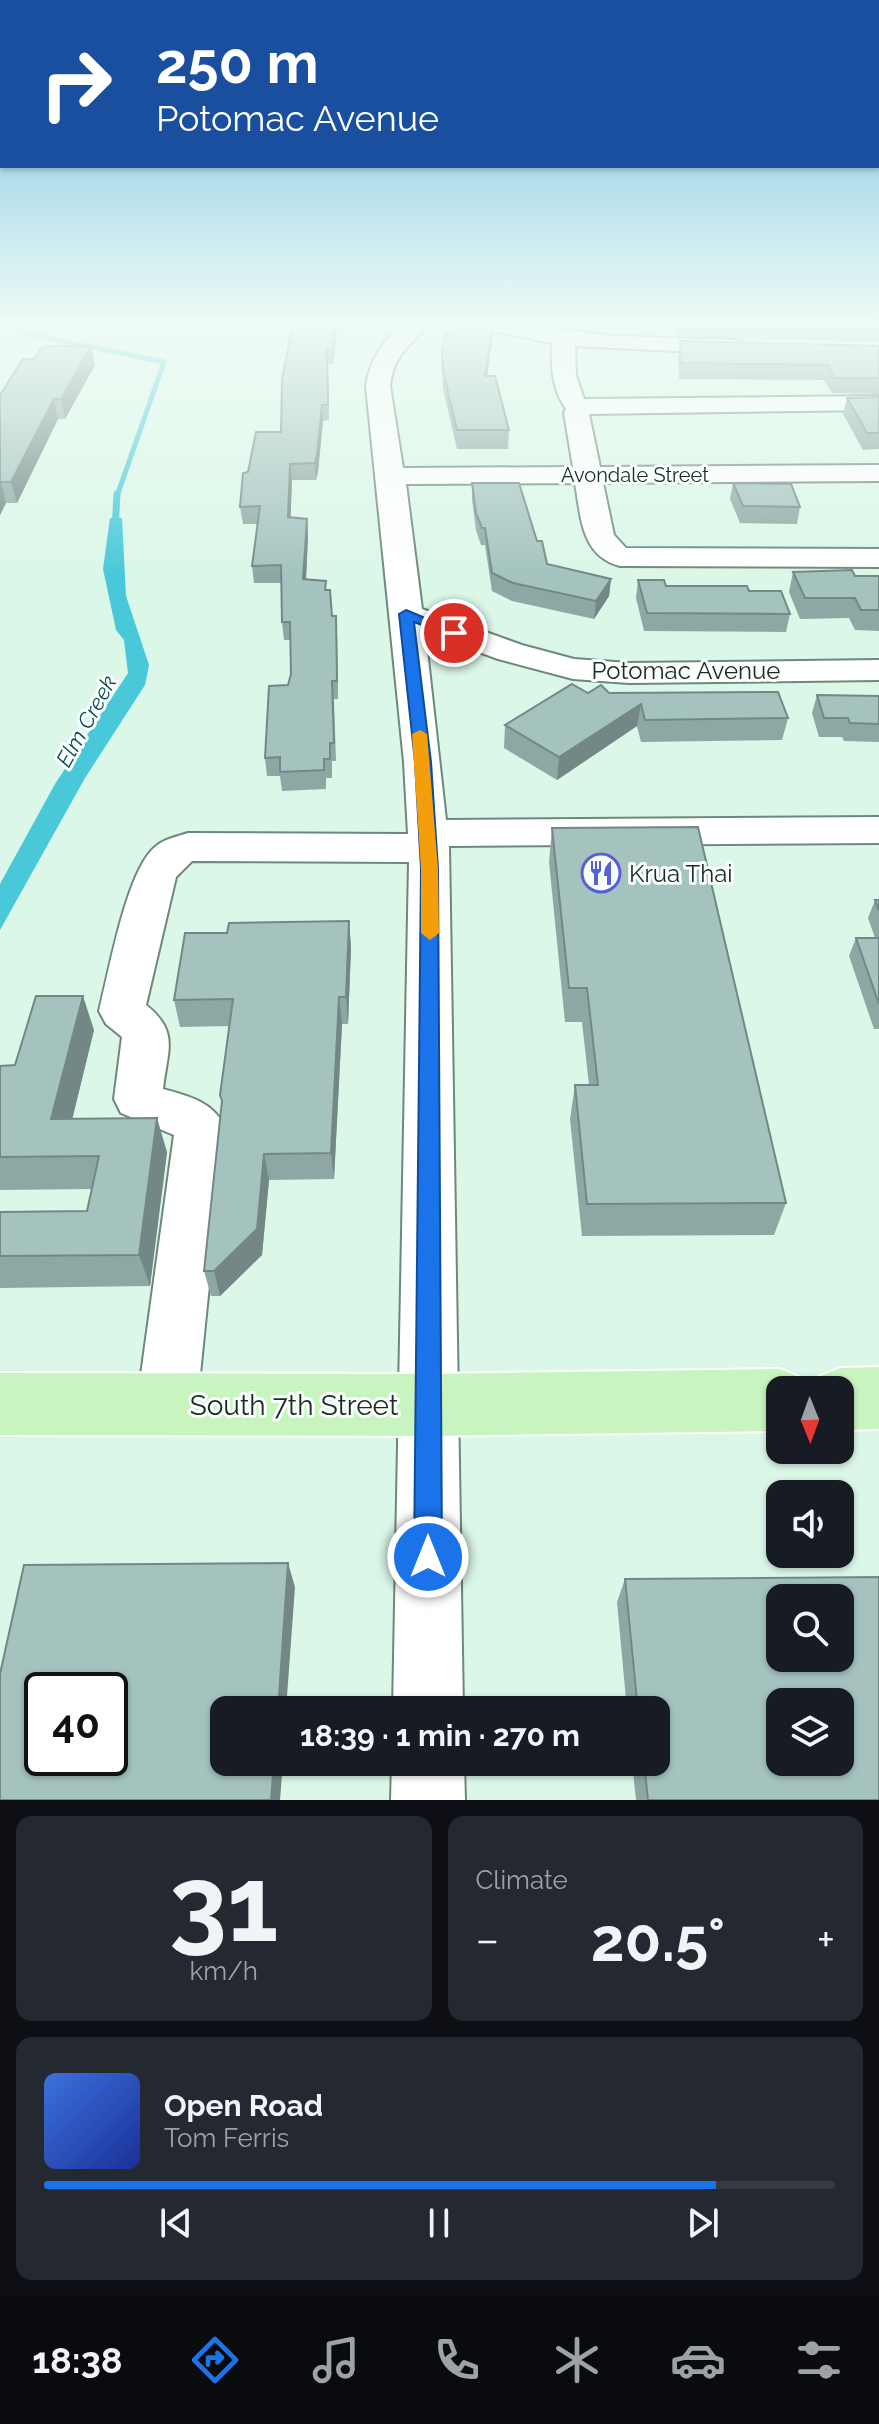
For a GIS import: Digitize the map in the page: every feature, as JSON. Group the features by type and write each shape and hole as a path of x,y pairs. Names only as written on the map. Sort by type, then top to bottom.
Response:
{"main road":[{"path":"854,1399 879,1398"},
{"name":"South 7th Street","path":"0,1404 428,1405 766,1400"}],"street":[{"path":"381,408 406,614 428,840 431,1015 428,1696"},
{"path":"591,408 580,409 576,413 586,475 599,535 607,549 620,557 879,558"},
{"name":"Avondale Street","path":"391,476 879,473"},
{"name":"Potomac Avenue","path":"406,614 510,652 573,669 629,673 879,670"},
{"path":"167,1404 200,1127 189,1116 147,1105 138,1099 146,1031 122,1011 155,877 175,851 188,847 879,830"},
{"path":"428,1776 428,1800"}],"water":[{"path":"110,518 122,518 126,596 149,665 145,685 85,778 0,930 0,884 55,784 128,673 124,640 116,630 103,569"}],"building":[{"path":"0,408 49,408 11,482 0,483"},
{"path":"281,408 322,408 315,463 290,464 288,517 307,519 303,579 326,581 325,590 330,590 332,616 336,616 337,681 332,681 334,743 330,743 330,759 324,759 324,770 280,772 280,757 265,758 269,686 288,685 291,674 290,622 282,622 281,565 252,566 260,506 240,507 243,473 248,472 256,432 281,432"},
{"path":"452,408 503,408 509,430 457,430"},
{"path":"853,408 879,408 879,433 867,433"},
{"path":"472,483 519,483 537,541 542,541 547,564 611,579 596,601 513,583 492,573 485,528 482,528 476,513"},
{"path":"733,483 791,484 800,507 743,506"},
{"path":"852,570 855,576 879,576 879,610 861,610 855,598 805,598 793,572"},
{"path":"638,580 664,580 666,586 747,586 749,591 781,591 790,614 647,613"},
{"path":"572,684 588,693 601,685 609,693 778,692 788,718 645,720 641,704 559,757 505,725"},
{"path":"817,695 879,696 879,724 850,723 848,718 824,718"},
{"path":"698,827 786,1203 587,1204 575,1085 598,1085 587,988 569,988 552,828"},
{"path":"349,921 346,997 339,997 331,1153 264,1154 257,1229 214,1271 204,1271 222,1101 220,1095 233,999 174,1000 185,933 227,933 229,923"},
{"path":"856,938 879,938 879,1004"},
{"path":"36,996 83,996 51,1119 157,1118 139,1255 0,1256 0,1212 87,1211 99,1156 0,1157 0,1066 15,1065"},
{"path":"288,1563 279,1696 210,1696 210,1776 273,1776 271,1800 0,1800 0,1674 24,1565"},
{"path":"879,1577 879,1800 648,1800 645,1776 670,1776 670,1696 637,1696 625,1579"}],"waterway":[{"name":"Elm Creek","path":"117,496 148,408"},
{"name":"Elm Creek","path":"115,530 117,494"}],"slow traffic":[{"path":"420,734 430,869 430,933"}],"place":[{"name":"Krua Thai","path":"601,873"}],"route":[{"path":"428,1557 430,869 423,762 406,614 454,633"}]}
